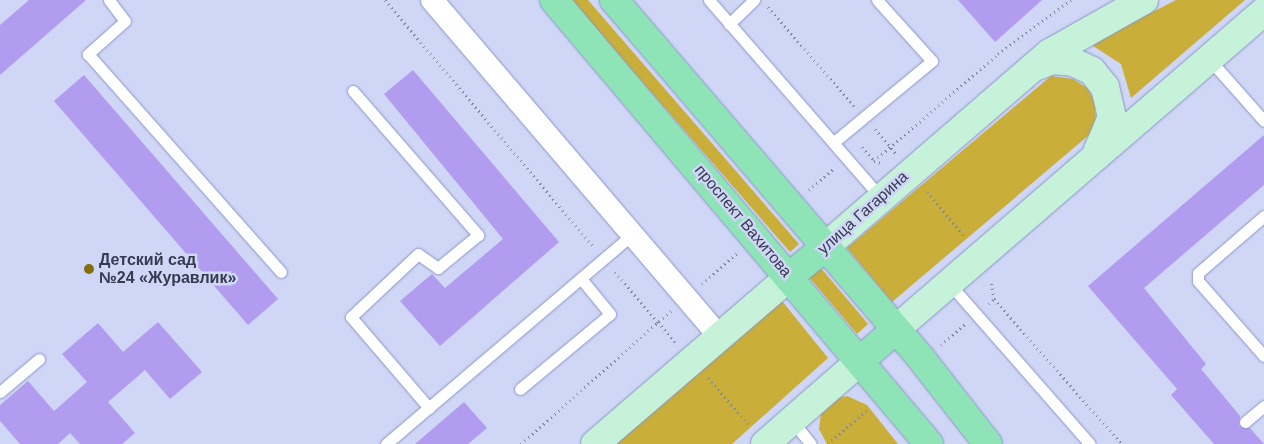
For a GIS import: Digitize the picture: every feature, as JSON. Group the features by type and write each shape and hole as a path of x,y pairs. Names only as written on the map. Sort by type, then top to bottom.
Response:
{"main road":[{"name":"проспект Вахитова","path":"554,0 790,276 929,444"},
{"path":"614,0 895,330 988,444"},
{"name":"улица Гагарина","path":"594,444 722,338 909,171 1020,76 1050,52 1144,0"},
{"path":"765,444 793,422 946,281 1210,60 1264,11"},
{"path":"1020,76 1043,63 1063,60 1083,66 1099,79 1109,97 1112,117 1093,159"}],"street":[{"path":"432,0 722,338"}],"lane":[{"path":"110,0 126,22 88,54 281,272"},
{"path":"709,0 880,197"},
{"path":"729,24 754,0"},
{"path":"834,142 932,61 877,0"},
{"path":"1210,60 1264,122"},
{"path":"352,91 478,235 438,268 418,254 351,317 429,408"},
{"path":"1264,216 1198,273 1198,281 1264,356"},
{"path":"386,444 583,281 632,235"},
{"path":"520,389 610,314 583,281"},
{"path":"946,281 1090,444"},
{"path":"0,392 39,359"},
{"path":"1245,422 1264,406"},
{"path":"793,422 810,444"}],"path":[{"path":"385,0 658,322 521,444"},
{"path":"762,0 891,147 909,171"},
{"path":"874,161 998,54 1071,0"},
{"path":"994,299 1122,444"}],"shaded area":[{"path":"571,0 588,0 799,244 790,252"},
{"path":"1176,0 1245,0 1131,98 1121,64 1090,44"},
{"path":"1051,76 1073,79 1087,88 1095,102 1096,129 892,302 847,248"},
{"path":"820,267 868,324 857,334 809,277"},
{"path":"782,301 828,358 732,444 614,444"},
{"path":"847,396 867,405 898,444 827,444 819,429 821,413 837,398"}],"building":[{"path":"29,0 86,0 0,75 0,25"},
{"path":"958,0 1042,0 995,42"},
{"path":"413,70 559,242 440,346 400,301 432,274 445,288 503,239 384,94"},
{"path":"84,75 278,299 248,325 54,101"},
{"path":"1264,135 1264,185 1144,288 1206,364 1201,369 1240,416 1239,426 1250,428 1264,444 1214,444 1171,395 1177,389 1088,286"},
{"path":"158,322 202,372 170,399 145,370 108,402 135,433 122,444 80,444 70,433 58,444 20,444 0,421 0,405 28,381 54,411 87,382 62,354 98,323 123,352"},
{"path":"464,402 487,428 468,444 415,444"}],"place":[{"name":"Детский сад №24 «Журавлик»","path":"89,269"}]}
